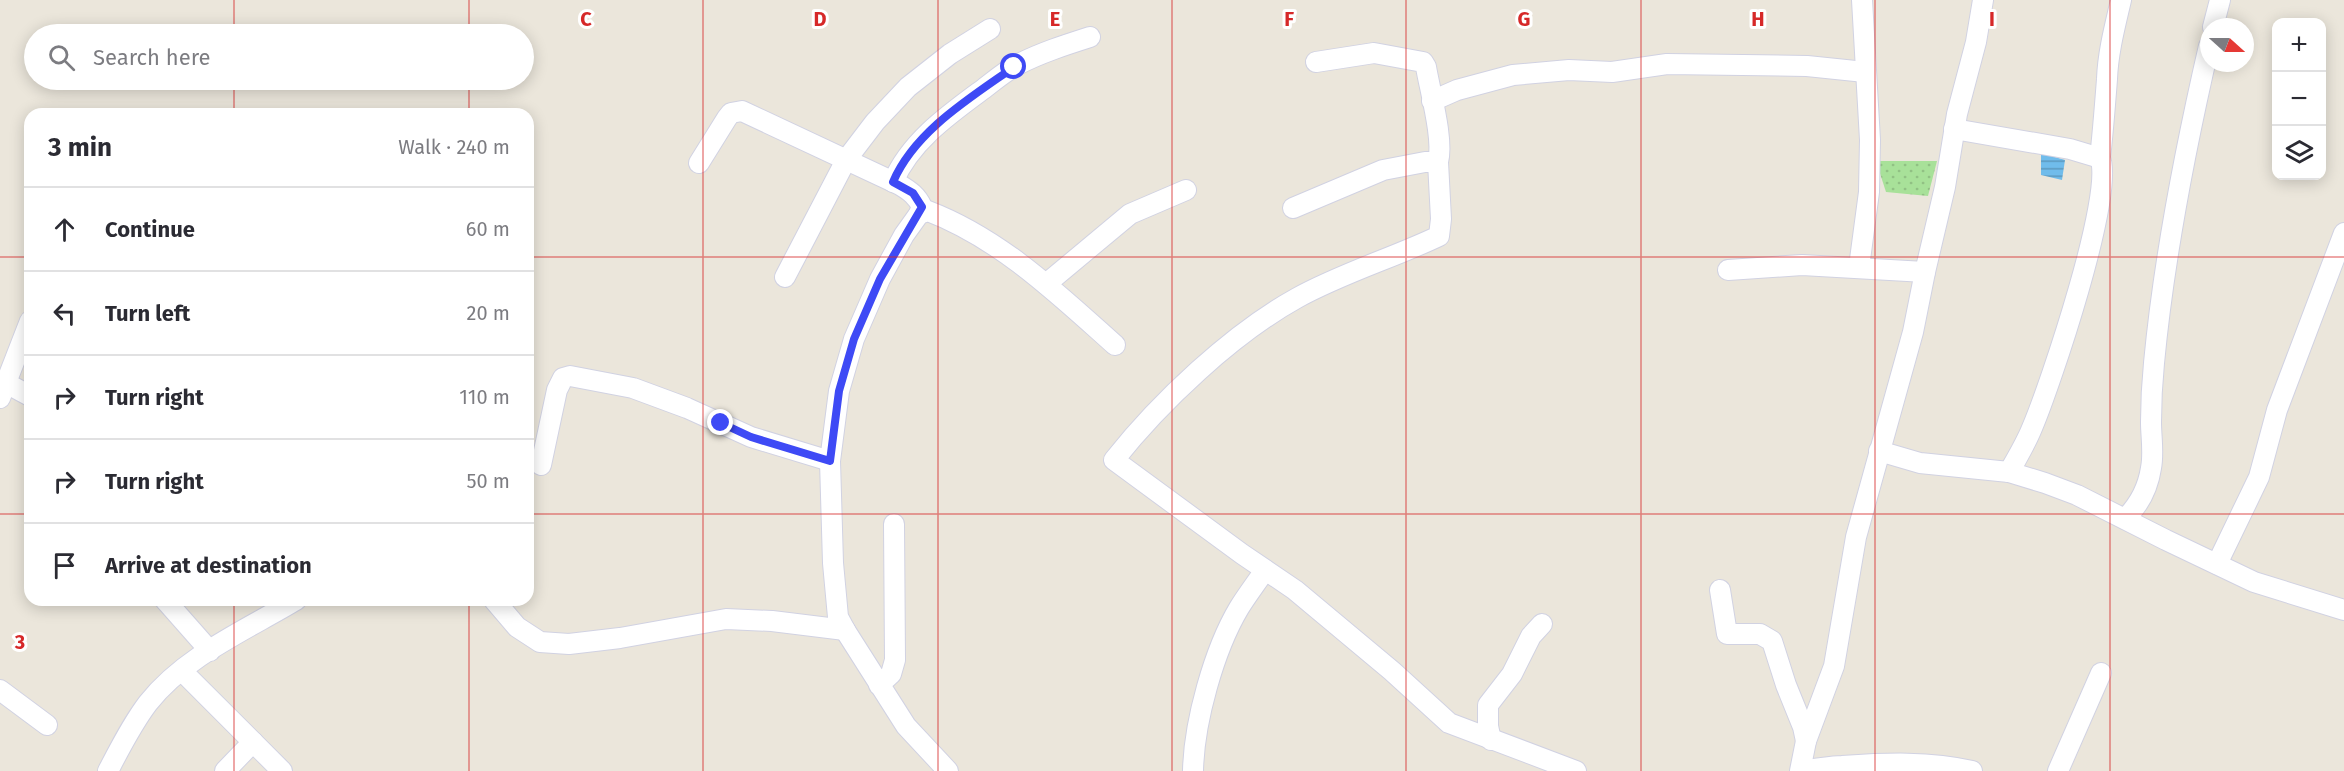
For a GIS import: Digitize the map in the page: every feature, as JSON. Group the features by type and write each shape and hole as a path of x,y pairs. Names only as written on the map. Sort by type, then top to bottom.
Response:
{"street":[{"path":"1859,267 1869,192 1870,140 1862,0"},
{"path":"1972,771 1945,765 1839,766 1820,770 1801,770 1806,741 1834,666 1856,537 1908,353 1945,187 1961,94 1976,42 1983,0"},
{"path":"2008,472 2023,448 2033,425 2072,312 2097,217 2103,184 2103,165 2100,158 2108,69 2121,0"},
{"path":"2215,18 2220,0"},
{"path":"785,277 846,160 875,122 908,87 950,54 990,29"},
{"path":"893,182 903,161 919,143 950,115 1001,76 1027,60 1090,37"},
{"path":"1316,62 1374,53 1424,63 1439,143 1441,219 1439,236 1297,298 1262,320 1192,375 1114,460 1304,597 1392,671 1449,723 1576,771"},
{"path":"1432,101 1457,90 1513,75 1569,70 1612,72 1667,63 1807,66 1865,72"},
{"path":"2125,519 2135,509 2141,498 2148,483 2152,465 2151,421 2154,364 2187,147 2203,72"},
{"path":"699,163 727,118 738,110 893,182 913,193 922,207 880,279 854,339 839,391 830,461 835,599 838,617 879,685 906,726 948,771"},
{"path":"1954,129 2070,149 2100,158"},
{"path":"1293,208 1383,170 1425,162 1438,162"},
{"path":"1046,284 1130,214 1186,190"},
{"path":"919,214 928,211 978,234 1046,284 1115,345"},
{"path":"2217,564 2259,477 2277,410 2344,233"},
{"path":"1728,270 1802,265 1925,272"},
{"path":"24,337 3,391 24,395"},
{"path":"541,465 557,390 563,378 570,376 633,388 687,408 751,437 830,461"},
{"path":"1879,451 1920,463 2008,472 2077,495 2254,582 2344,610"},
{"path":"879,685 891,674 895,660 894,524"},
{"path":"1192,771 1199,714 1224,641 1239,609 1265,570"},
{"path":"1720,590 1727,634 1760,634 1772,641 1806,741"},
{"path":"170,606 210,651"},
{"path":"108,771 149,702 182,670 286,606"},
{"path":"499,606 517,627 540,642 569,644 590,642 734,619 845,630"},
{"path":"1491,740 1488,705 1520,660 1531,636 1542,624"},
{"path":"182,670 282,771"},
{"path":"2058,771 2101,673"},
{"path":"0,690 47,725"},
{"path":"225,771 253,742"}],"green space":[{"path":"1876,161 1937,161 1928,196 1886,192"}],"water":[{"path":"2041,153 2065,160 2062,180 2041,175"}],"route":[{"path":"721,423 788,450 830,461 839,391 854,339 894,251 922,207 913,193 893,182 898,171 915,147 950,115 1014,67"}]}
